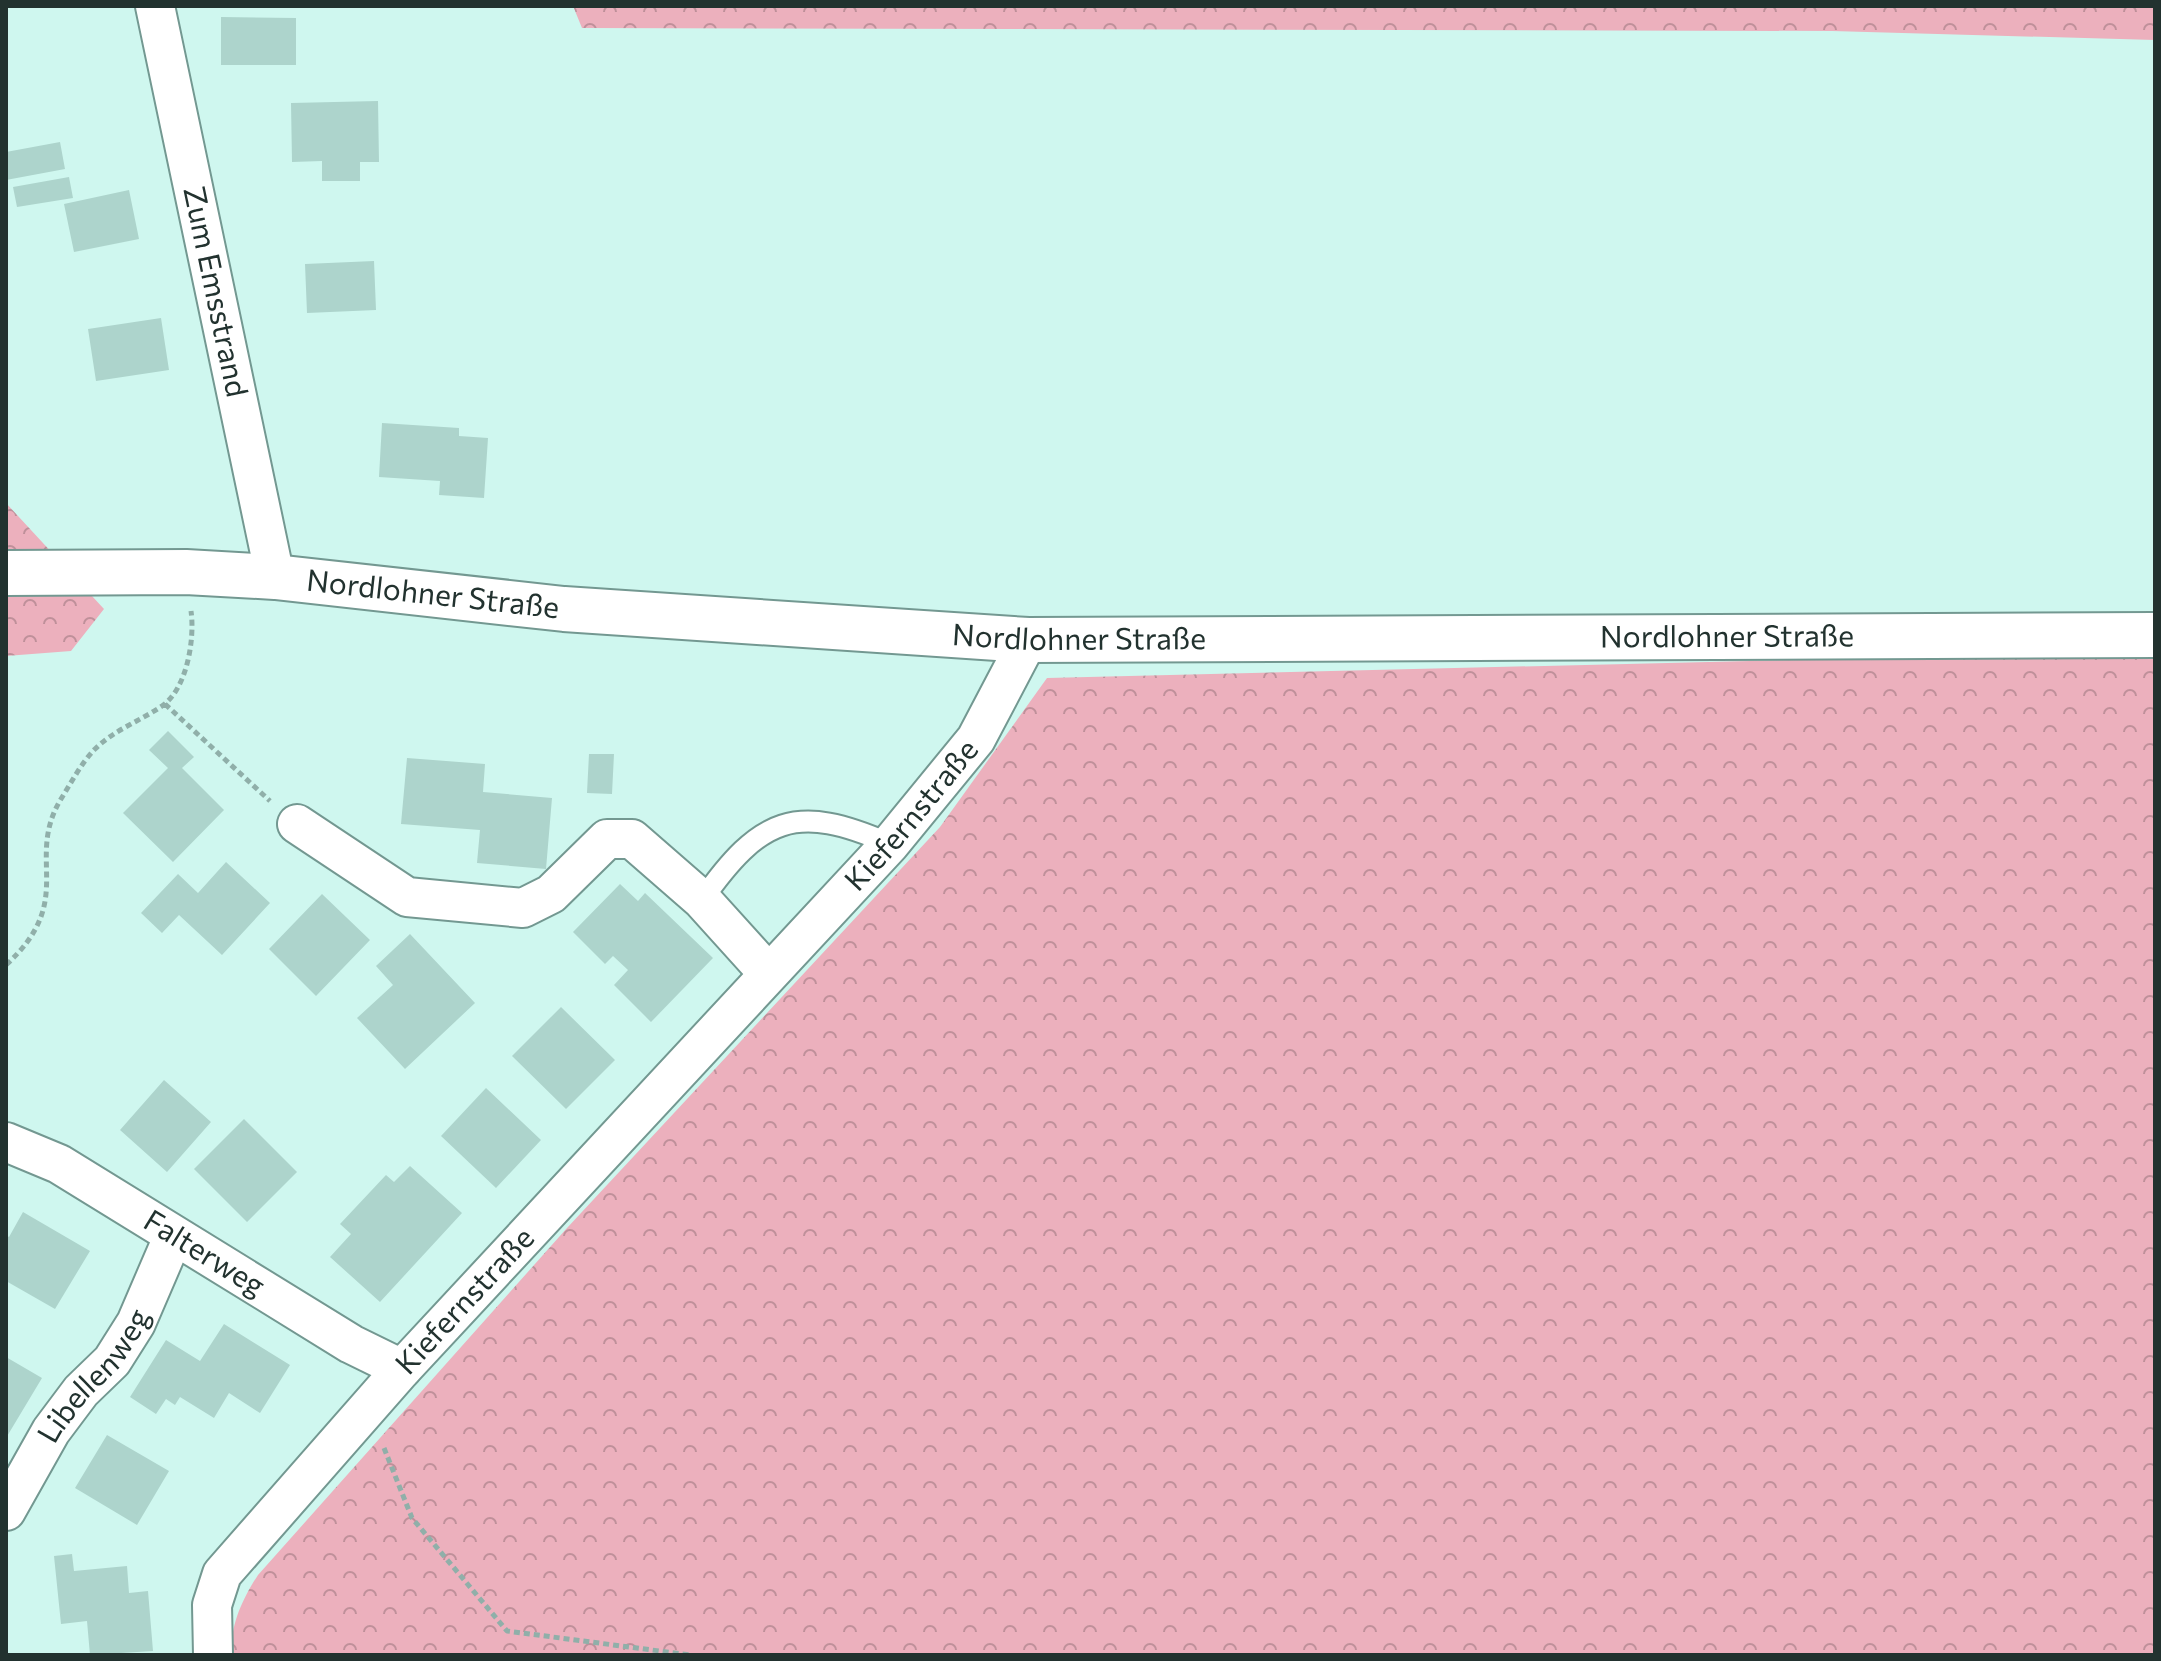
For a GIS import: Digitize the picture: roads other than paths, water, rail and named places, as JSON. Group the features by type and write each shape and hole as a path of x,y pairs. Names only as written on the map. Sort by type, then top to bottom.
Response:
{"street":[{"name":"Zum Emsstrand","path":"155,6 275,577"},
{"name":"Nordlohner Straße","path":"6,573 186,572 275,577 564,609 1028,640 2155,635"},
{"name":"Kiefernstraße","path":"213,1655 212,1605 222,1574 402,1369 767,972 890,844 976,739 1028,640"},
{"path":"297,824 407,897 523,908 551,894 607,839 632,839 702,900 767,972"},
{"name":"Falterweg","path":"6,1142 59,1164 351,1344 402,1369"},
{"name":"Libellenweg","path":"6,1511 51,1431 81,1391 112,1361 136,1323 173,1237"}],"lane":[{"path":"702,900 729,861 764,832 790,823 846,824 890,844"}]}
